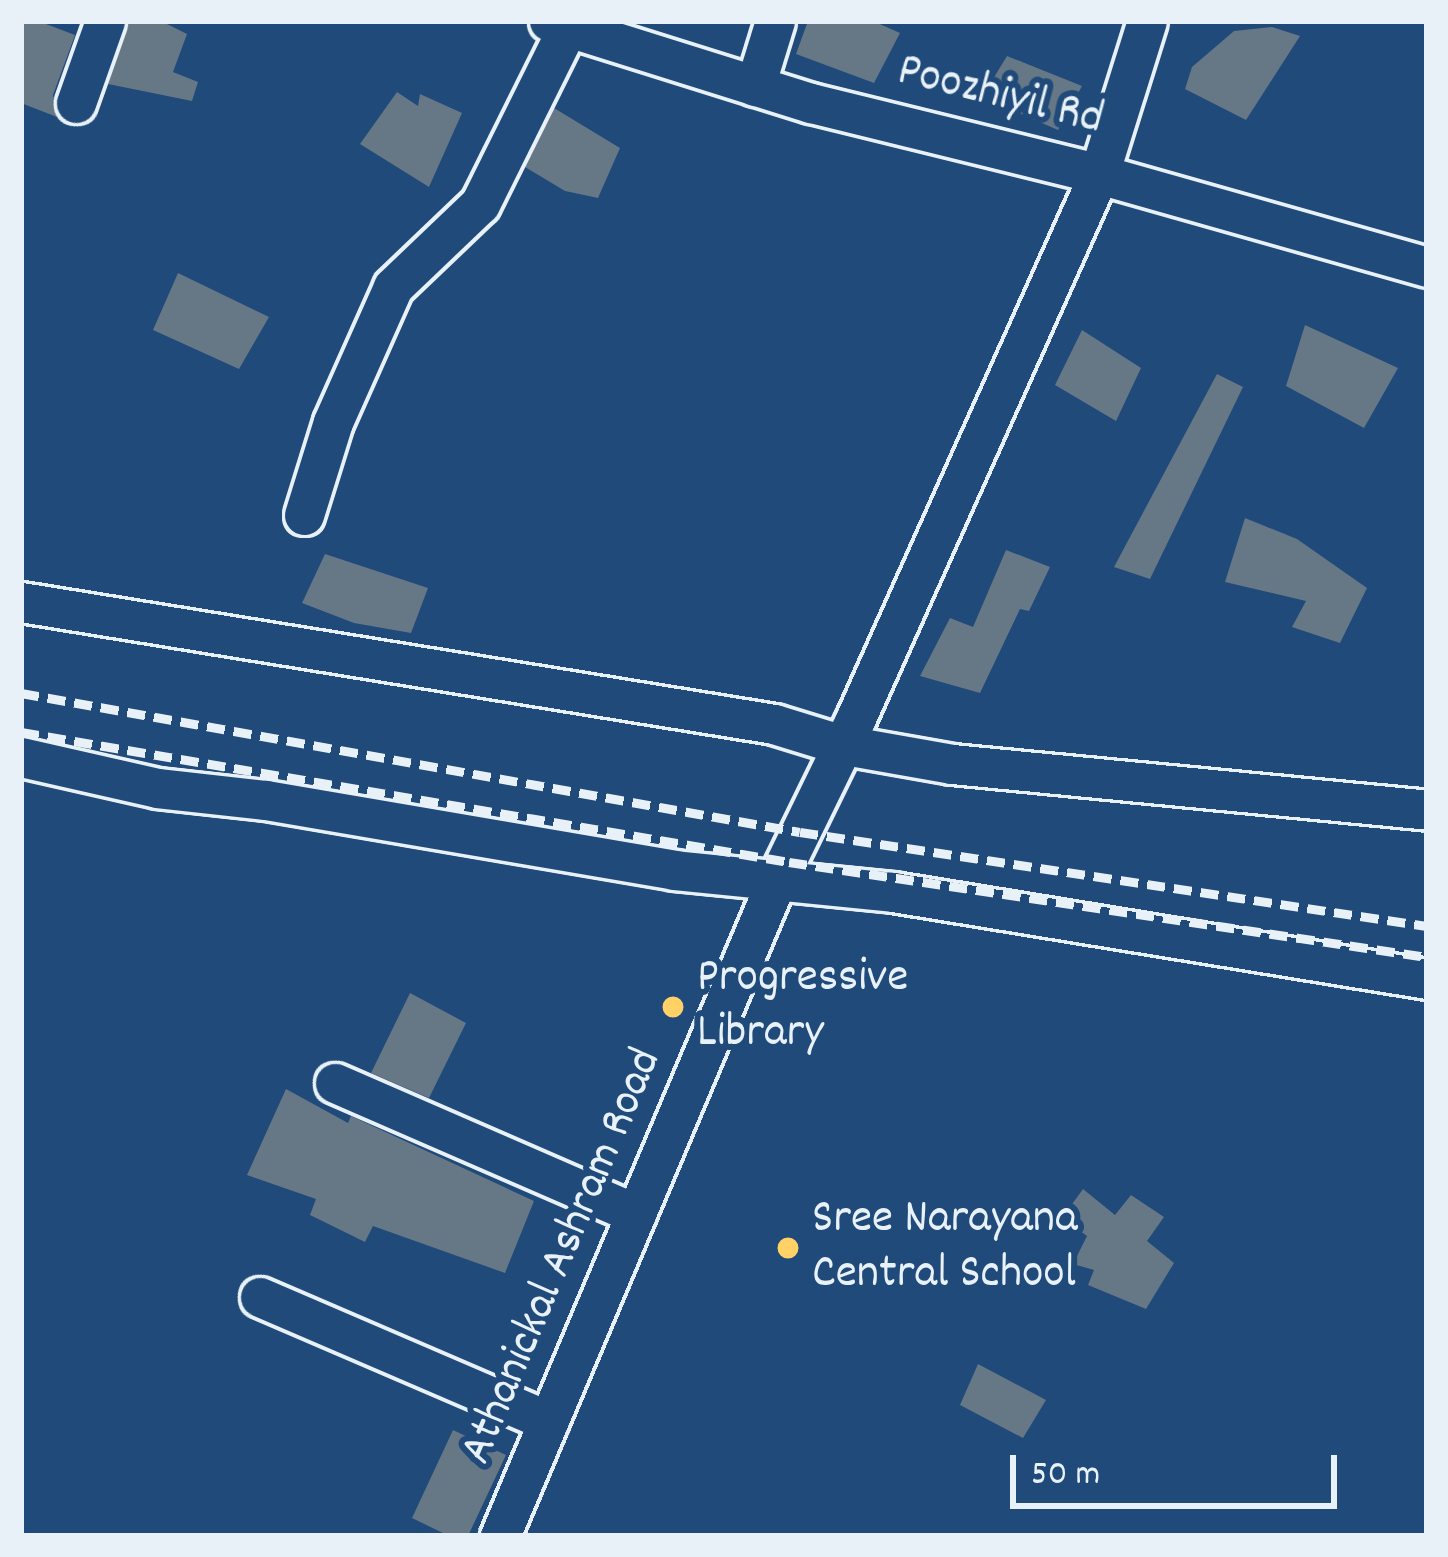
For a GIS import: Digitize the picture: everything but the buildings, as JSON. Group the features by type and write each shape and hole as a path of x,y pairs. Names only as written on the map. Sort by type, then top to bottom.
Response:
{"street":[{"path":"76,103 105,21"},
{"path":"755,86 775,21"},
{"name":"Athanickal Ashram Road","path":"500,1536 775,884 839,744 855,720 1099,174 1147,21"},
{"path":"304,515 333,422 393,287 480,204 559,24"},
{"name":"Poozhiyil Rd","path":"559,24 755,86 1099,174 1427,267"},
{"path":"21,602 774,724 839,744 1020,772 1332,797 1427,810"},
{"path":"21,757 157,788 775,884 893,892 1102,930 1427,979"},
{"path":"335,1083 636,1214"},
{"path":"260,1297 548,1421"}],"railway":[{"path":"21,693 800,832 1427,926"},
{"path":"21,732 789,862 1427,957"}],"place":[{"name":"Progressive Library","path":"673,1007"},
{"name":"Sree Narayana Central School","path":"788,1248"}]}
